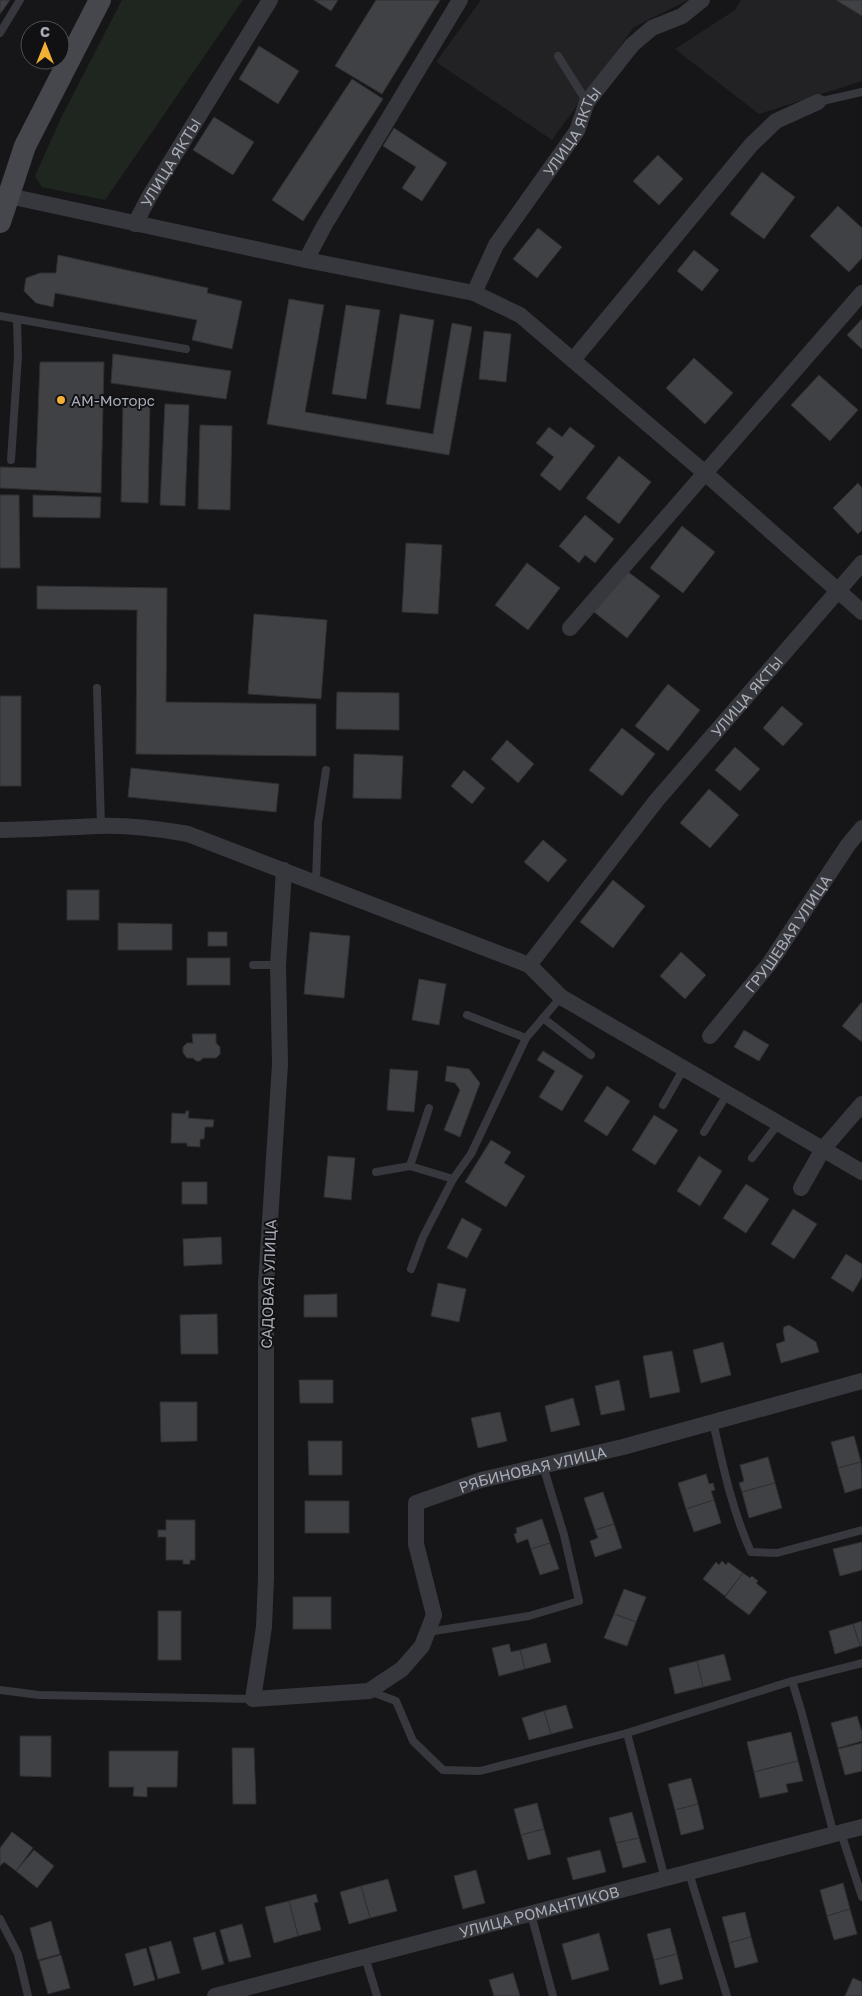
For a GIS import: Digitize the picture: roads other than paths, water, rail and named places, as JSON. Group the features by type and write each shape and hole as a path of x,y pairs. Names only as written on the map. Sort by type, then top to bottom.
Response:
{"street":[{"path":"0,222 4,191 100,0"},
{"name":"УЛИЦА ЯКТЫ","path":"135,224 148,197 270,0"},
{"path":"306,260 460,0"},
{"name":"УЛИЦА ЯКТЫ","path":"474,292 496,245 576,132 588,102 632,45 652,28 682,16 702,0"},
{"path":"573,360 752,145 776,121 818,102"},
{"name":"УЛИЦА ЯКТЫ","path":"4,191 135,224 306,260 474,292 520,316 705,474 862,612"},
{"path":"570,628 862,293"},
{"name":"УЛИЦА ЯКТЫ","path":"529,965 656,801 862,563"},
{"path":"0,830 42,830 101,826 154,828 188,834 529,965 561,997 862,1172"},
{"name":"ГРУШЕВАЯ УЛИЦА","path":"710,1036 770,964 848,845 862,828"},
{"name":"САДОВАЯ УЛИЦА","path":"253,1698 264,1627 266,1578 266,1284 280,1064 278,965 284,870"},
{"path":"801,1188 823,1149 862,1104"},
{"name":"РЯБИНОВАЯ УЛИЦА","path":"369,1692 402,1668 422,1646 434,1615 416,1544 416,1503 481,1480 623,1448 862,1380"},
{"path":"253,1698 369,1692"},
{"name":"УЛИЦА РОМАНТИКОВ","path":"215,1996 862,1827"}],"lane":[{"path":"0,33 20,0"},
{"path":"558,56 588,102"},
{"path":"818,102 862,92"},
{"path":"0,316 186,350"},
{"path":"11,460 18,356 17,319"},
{"path":"97,688 101,826"},
{"path":"316,882 318,823 326,770"},
{"path":"253,965 278,965"},
{"path":"411,1269 423,1237 454,1179 471,1154 526,1038 561,997"},
{"path":"467,1015 526,1038"},
{"path":"543,1018 591,1055"},
{"path":"663,1105 684,1068"},
{"path":"704,1132 728,1093"},
{"path":"410,1166 429,1108"},
{"path":"752,1158 779,1123"},
{"path":"376,1172 410,1166 454,1179"},
{"path":"713,1422 727,1483 742,1531 751,1552 764,1554 778,1553 862,1530"},
{"path":"428,1632 529,1616 580,1602 564,1535 543,1466"},
{"path":"369,1692 396,1701 413,1741 443,1770 480,1771 627,1733 792,1681 862,1663"},
{"path":"792,1681 837,1834 862,1897"},
{"path":"0,1690 39,1695 253,1698"},
{"path":"627,1733 666,1878"},
{"path":"689,1873 727,1996"},
{"path":"531,1914 553,1996"},
{"path":"0,1920 18,1954 28,1996"},
{"path":"365,1957 377,1996"}],"place":[{"name":"АМ-Моторс","path":"61,400"}]}
